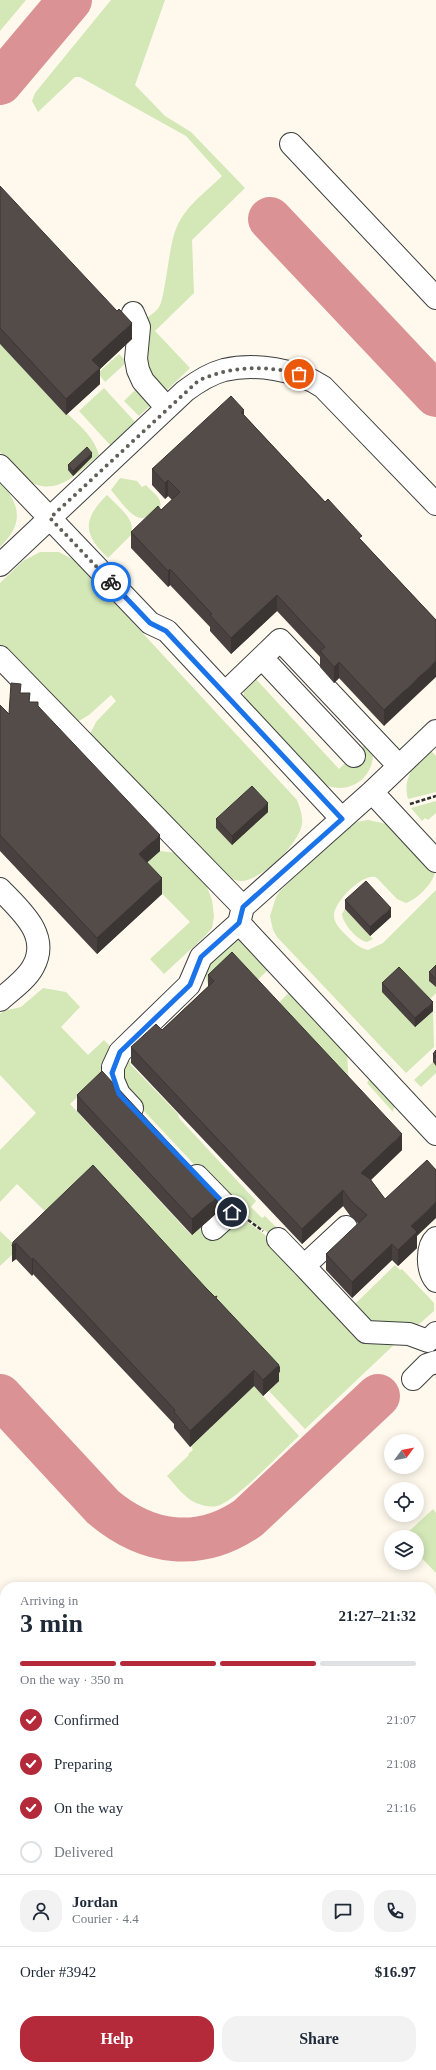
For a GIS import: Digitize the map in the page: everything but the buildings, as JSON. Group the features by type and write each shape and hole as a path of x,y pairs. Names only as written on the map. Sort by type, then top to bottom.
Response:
{"lane":[{"path":"291,144 436,298"},
{"path":"133,313 139,327 136,359 138,370 143,381 167,408"},
{"path":"0,564 167,408 198,381 223,370 245,368 286,370 311,378 323,387 436,504"},
{"path":"0,466 150,623 166,631 342,819"},
{"path":"225,694 280,640 399,766"},
{"path":"0,657 241,915 436,1134"},
{"path":"262,658 354,756"},
{"path":"146,1122 119,1094 113,1080 113,1067 120,1052 190,985 201,957 241,915 436,730"},
{"path":"372,792 436,861"},
{"path":"0,889 33,925 39,946 33,967 0,1000"},
{"path":"183,1162 232,1212 213,1229"},
{"path":"304,1266 346,1227"},
{"path":"436,1238 433,1241 428,1258 432,1277 436,1281"},
{"path":"278,1239 366,1332 409,1334 428,1341 436,1333"}],"path":[{"path":"388,810 436,796"},
{"path":"232,1212 238,1212 274,1240 278,1239"}],"green space":[{"path":"0,0 26,0 0,31"},
{"path":"111,0 165,0 135,85 165,116 191,132 245,188 192,240 194,293 155,331 190,368 165,392 147,376 146,319 159,307 161,302 171,247 180,221 196,200 222,176 186,136 80,77 75,77 38,112 32,101 35,93"},
{"path":"0,344 66,415 68,414 82,428 90,437 97,449 99,455 75,476 57,485 37,485 26,479 0,452"},
{"path":"119,354 127,362 105,382 98,373"},
{"path":"104,388 136,423 111,446 79,411"},
{"path":"136,389 152,404 139,416 124,401"},
{"path":"120,478 137,481 142,487 146,485 160,501 157,512 145,518 140,518 133,515 111,490"},
{"path":"0,482 12,499 16,507 17,514 13,530 8,539 0,547"},
{"path":"107,495 125,513 131,523 132,529 131,535 108,558 94,542 90,534 89,527 93,512"},
{"path":"40,552 59,552 76,561 297,800 302,818 302,824 299,832 287,851 269,868 250,879 241,881 234,880 224,875 89,736 96,722 116,701 111,695 89,715 77,722 0,645 0,583 23,561"},
{"path":"253,676 339,769 365,745 373,755 368,773 355,784 348,787 330,787 322,783 248,707 244,697 244,691"},
{"path":"430,750 436,756 436,792 408,799 408,777 419,761"},
{"path":"436,801 436,813 428,820 425,818 422,821 411,808"},
{"path":"368,820 391,825 435,872 434,877 424,891 406,903 397,899 377,878 372,877 365,879 350,889 344,896 338,904 334,917 339,928 350,939 357,945 368,950 383,943 436,890 436,993 426,1003 415,1027 433,1011 434,1047 406,1073 277,937 273,930 270,916 276,897 280,891 347,828 357,822"},
{"path":"160,851 177,853 205,882 212,900 214,916 212,928 164,974 150,959 190,922 139,870"},
{"path":"345,909 373,939 367,942 363,941 351,931 343,918 342,914"},
{"path":"238,938 269,969 250,987 208,984 206,976 210,963 214,957"},
{"path":"43,988 66,992 80,1007 61,1027 88,1055 104,1040 113,1049 108,1068 70,1104 191,1235 205,1223 237,1214 277,1244 365,1338 397,1342 305,1429 269,1391 279,1381 53,1219 17,1184 0,1202 0,1150 36,1113 0,1075 0,1014 3,1011 21,1007"},
{"path":"290,992 347,1047 348,1073 350,1082 271,1010"},
{"path":"128,1059 131,1063 130,1064 178,1114 179,1118 256,1201 251,1207 262,1218 265,1216 281,1232 275,1238 238,1211 128,1094 125,1089 122,1066"},
{"path":"433,1062 436,1066 436,1073 421,1087 414,1080"},
{"path":"371,1076 396,1098 393,1112 367,1083"},
{"path":"0,1231 20,1250 17,1250 0,1266"},
{"path":"395,1265 400,1270 402,1269 434,1303 434,1311 418,1325 371,1324 353,1306"},
{"path":"254,1386 299,1436 249,1484 229,1500 220,1505 214,1506 205,1506 192,1501 167,1476 193,1450 191,1446"},
{"path":"433,1509 436,1513 436,1573 424,1560 424,1530 410,1530 419,1522 424,1522 424,1517"}],"taxiway":[{"path":"0,83 70,0"},
{"path":"270,219 436,395"},
{"path":"0,1396 103,1507 137,1529 155,1536 174,1539 192,1539 211,1536 230,1529 248,1518 378,1396"}],"way so far":[{"path":"111,582 50,518 186,390 198,381 223,370 245,368 286,370 299,374"}],"route":[{"path":"111,582 150,623 166,631 342,819 243,907 239,923 201,957 190,985 120,1052 113,1067 113,1080 119,1094 232,1212"}]}
